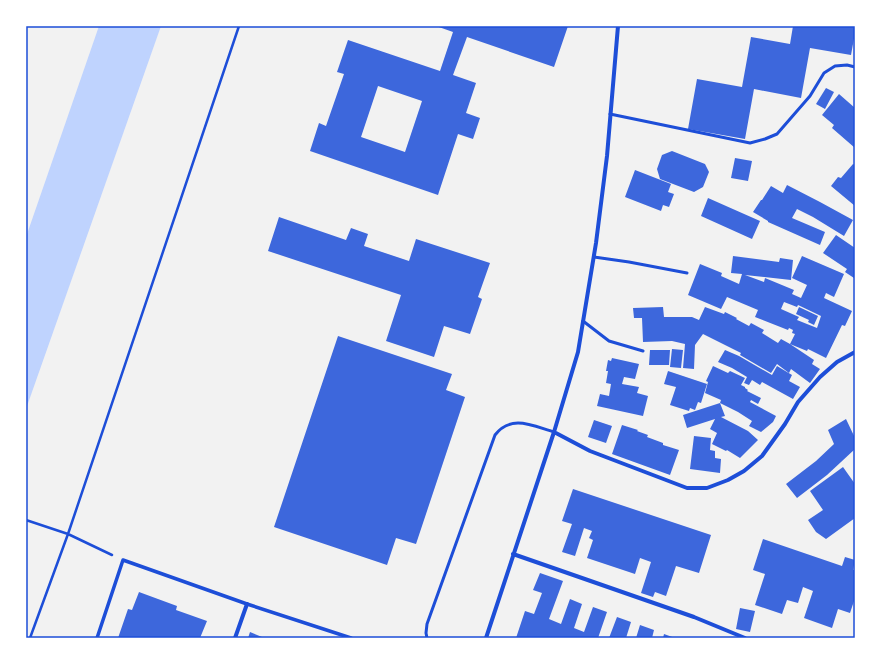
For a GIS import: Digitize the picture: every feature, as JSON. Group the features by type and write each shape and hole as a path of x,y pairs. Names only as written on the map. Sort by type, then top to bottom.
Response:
{"street":[{"path":"486,638 554,432 578,352 596,244 605,171 618,26"},
{"path":"554,432 590,451 687,488 707,488 728,480 744,471 762,456 785,424 798,402 820,377 837,362 855,352"},
{"path":"513,554 694,617 745,638"},
{"path":"97,638 123,560 247,604 351,638"},
{"path":"235,638 247,604"}],"lane":[{"path":"610,114 750,143 777,134 810,96 824,73 835,66 847,65 855,67"},
{"path":"594,257 636,263 686,273"},
{"path":"583,321 608,340 643,351"},
{"path":"427,638 427,624 495,435 506,425 520,422 554,432"}],"path":[{"path":"30,638 68,534 239,26"},
{"path":"26,520 68,534 123,560"}],"water":[{"path":"99,26 161,26 26,409 26,237"}],"building":[{"path":"436,26 568,26 554,67 467,37 453,75 476,83 466,113 480,118 473,139 458,134 438,195 310,151 319,123 326,126 344,74 337,72 348,40 440,71 453,32","holes":["378,86 422,101 405,152 361,137"]},
{"path":"793,26 855,26 851,55 810,48 801,98 754,89 745,139 688,129 697,79 742,87 751,37 790,44"},
{"path":"826,88 834,92 825,109 816,104"},
{"path":"839,94 855,108 855,148 832,128 834,125 822,115"},
{"path":"672,151 705,164 709,172 703,187 694,192 660,179 657,169 662,155"},
{"path":"735,158 752,161 748,181 731,178"},
{"path":"853,164 855,165 855,206 831,186 838,177 841,178"},
{"path":"635,170 671,184 668,192 674,194 669,207 663,205 661,211 625,197"},
{"path":"787,185 853,220 844,236 797,209 792,218 825,232 820,245 768,222 753,212 771,186 783,193"},
{"path":"708,198 760,221 752,239 701,216"},
{"path":"279,217 346,240 351,228 368,234 364,246 409,261 416,239 490,263 478,297 482,299 470,334 444,326 434,357 386,341 401,295 268,251"},
{"path":"836,235 855,248 854,278 845,272 847,269 823,253"},
{"path":"733,256 779,262 780,258 793,260 791,280 745,275 764,282 765,278 794,290 792,294 801,298 807,285 792,278 802,256 844,274 834,297 826,293 824,298 852,311 845,326 842,325 826,358 808,349 807,351 790,344 795,334 792,333 793,330 789,328 788,330 755,317 758,310 727,297 721,309 688,295 700,264 722,273 721,276 739,284 742,274 731,273","holes":["784,302 797,307 798,305 821,316 817,328 797,320 799,317 781,309"]},
{"path":"663,307 664,317 692,317 699,320 705,307 724,314 725,312 749,326 751,323 764,330 762,333 778,343 781,339 814,360 812,364 820,369 810,383 791,369 789,373 777,364 771,373 740,355 741,353 703,334 695,345 694,369 683,368 685,344 672,341 643,342 642,318 634,318 633,308"},
{"path":"799,307 818,316 814,325 808,322 809,320 796,314"},
{"path":"338,336 452,374 446,390 465,397 416,544 396,538 387,565 274,527"},
{"path":"672,349 683,350 681,368 670,367"},
{"path":"650,350 670,350 669,365 649,365"},
{"path":"725,350 739,356 772,375 777,366 792,375 789,381 800,387 793,399 762,382 760,385 752,380 749,385 744,383 747,377 718,362"},
{"path":"612,358 639,364 635,379 624,377 622,384 639,387 637,393 648,396 643,416 597,406 600,394 609,396 611,384 606,383 608,371 606,371 608,360 611,361"},
{"path":"713,366 728,373 730,371 745,378 741,385 748,390 747,391 761,398 758,404 751,400 750,402 776,416 773,422 761,432 749,426 752,421 720,403 721,400 705,393 708,382 706,381"},
{"path":"668,371 707,384 701,403 698,402 695,410 690,408 689,411 670,405 676,387 664,384"},
{"path":"720,403 725,416 721,417 748,431 758,440 740,458 727,450 726,451 712,444 717,433 710,429 715,419 687,428 683,415"},
{"path":"846,419 855,438 855,449 827,475 797,498 786,484 816,461 834,444 828,430"},
{"path":"594,420 612,426 606,443 588,437"},
{"path":"622,425 638,430 637,431 648,435 647,437 663,443 663,445 679,450 670,475 612,454"},
{"path":"694,436 711,438 710,450 715,451 715,458 721,459 720,473 690,469"},
{"path":"843,467 855,484 855,518 826,539 816,532 808,520 823,510 810,491"},
{"path":"573,489 711,535 699,573 676,566 666,596 655,592 653,597 641,593 651,562 640,558 635,574 587,558 593,540 589,538 592,531 584,528 575,556 562,552 572,524 562,521"},
{"path":"763,539 842,566 845,557 855,560 853,570 855,570 855,598 850,613 838,609 832,628 804,618 813,591 803,587 798,603 787,600 782,614 755,605 765,574 753,570"},
{"path":"540,573 563,581 549,619 561,624 570,599 582,604 574,628 584,632 593,607 607,612 598,638 516,638 525,611 534,614 542,593 533,590"},
{"path":"139,592 177,606 176,610 207,621 200,638 118,638 128,609 132,610"},
{"path":"740,608 755,611 750,632 736,629"},
{"path":"617,617 631,622 626,638 609,638"},
{"path":"640,625 654,630 652,638 636,638"},
{"path":"250,632 262,637 262,638 248,638"},
{"path":"664,634 675,638 663,638"}]}
